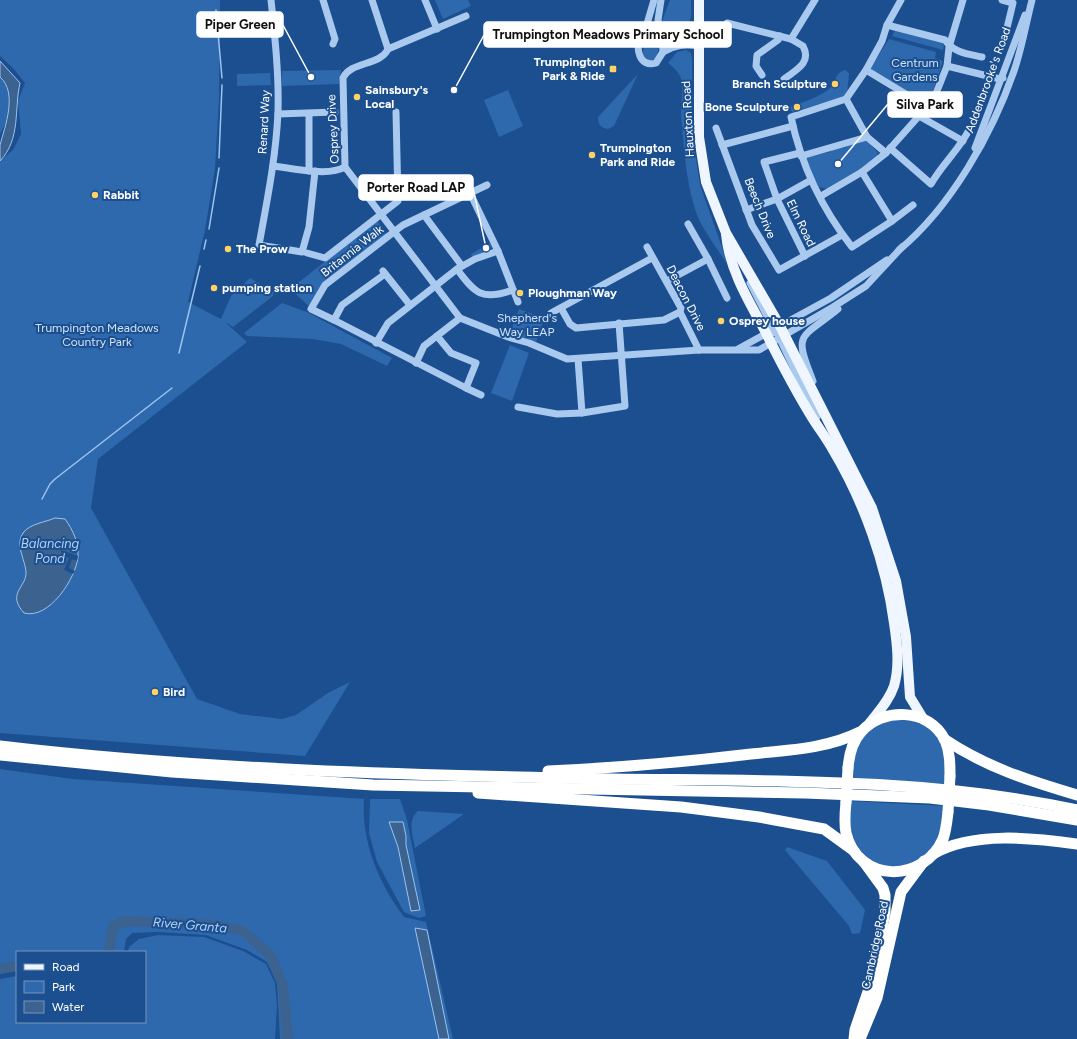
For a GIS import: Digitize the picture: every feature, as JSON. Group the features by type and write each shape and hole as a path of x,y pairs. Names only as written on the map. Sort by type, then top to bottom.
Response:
{"highway":[{"path":"494,776 528,771 679,763 835,743 860,732 869,724 878,719 896,714 912,716 924,720 937,730 944,739 969,756 1077,795"},
{"path":"853,850 846,833 848,768 851,750 860,732"},
{"path":"928,858 943,838 948,812 950,760 944,739"},
{"path":"0,746 68,754 280,770 806,782 919,787 978,793 1077,810"},
{"path":"0,755 172,772 373,785 781,792 930,798 996,806 1077,820"},
{"path":"448,786 472,793 681,807 760,817 824,829 853,850 864,862 884,871 898,872 912,869 928,858 953,845 991,840 1037,840 1077,844"},
{"name":"Cambridge Road","path":"860,1039 877,998 901,892 928,858"},
{"name":"Cambridge Road","path":"854,1039 855,1030 874,974 885,911 885,895 883,888 864,862"}],"main road":[{"name":"Hauxton Road","path":"699,0 698,112 702,155 706,182 726,233"},
{"path":"726,233 735,248 774,337 813,419 833,450 860,504 877,548 891,601 895,632 897,672 894,684 886,702 869,724"},
{"path":"726,233 727,249 730,259 774,337 826,414 872,508 891,562 903,617 910,697 924,720"}],"street":[{"name":"Renard Way","path":"271,0 277,65 278,114 273,166 259,245 302,252 309,227 312,171"},
{"path":"323,0 335,39 333,44"},
{"path":"372,0 388,49 466,16"},
{"path":"425,0 437,29"},
{"path":"654,0 645,30 640,36 639,45 641,60 647,63 656,63 663,52 672,46 688,45 698,41"},
{"path":"661,0 658,20 663,52"},
{"path":"791,39 815,0"},
{"path":"901,0 886,25 882,42 866,70 846,99 791,117 801,155 811,180 842,235 852,247 892,221 913,205"},
{"path":"821,196 862,172 888,151 927,107 935,96 947,66 949,47 964,0"},
{"path":"1002,0 1014,2 1006,32"},
{"name":"Addenbrooke's Road","path":"774,337 833,307 866,286 932,216 966,168 992,124 1012,75 1032,0"},
{"name":"Addenbrooke's Road","path":"966,168 1032,0"},
{"path":"727,23 791,39 803,46 806,54 805,61 799,68 784,79"},
{"path":"886,25 945,40 949,47 956,51 982,57"},
{"path":"645,30 654,29 661,34 698,41"},
{"path":"762,75 756,66 757,55 778,40 780,36"},
{"name":"Osprey Drive","path":"388,49 385,56 348,72 343,78 345,167 460,318"},
{"path":"947,66 1000,79 1012,75"},
{"path":"866,70 927,107"},
{"path":"846,99 867,137 931,184 941,166 963,141 970,128"},
{"path":"278,114 335,112"},
{"path":"307,253 325,258 398,201 396,112"},
{"path":"309,114 312,171"},
{"path":"919,116 963,141"},
{"path":"722,145 793,126"},
{"name":"Beech Drive","path":"716,128 746,210 761,244 779,270 842,235"},
{"path":"777,200 764,162 801,155 867,137"},
{"path":"273,166 312,171 340,170 345,167"},
{"path":"862,172 892,221"},
{"name":"Elm Road","path":"746,210 777,200 811,180"},
{"path":"395,231 403,225 488,185"},
{"path":"470,193 498,251 518,302"},
{"name":"Elm Road","path":"777,200 805,256"},
{"path":"424,215 474,290 496,296 513,290"},
{"path":"688,224 708,259 727,298"},
{"name":"Britannia Walk","path":"334,320 311,309 325,285 395,231"},
{"name":"Deacon Drive","path":"647,247 681,308 680,312 699,350"},
{"name":"Addenbrooke's Road","path":"774,337 855,283 902,247"},
{"path":"376,343 384,327 460,267 498,251"},
{"name":"Deacon Drive","path":"551,313 652,258"},
{"path":"667,281 708,259"},
{"path":"410,305 384,272 342,305 334,320 376,343 481,395"},
{"path":"826,414 802,355 802,342 807,331 866,286"},
{"path":"561,308 570,324 576,328 664,320 680,312"},
{"path":"416,363 424,346 460,318 508,337 529,343 567,359 699,350 756,351 774,337"},
{"path":"518,407 557,414 582,413 626,406 618,324"},
{"path":"437,336 451,353 476,363 466,388"},
{"path":"736,350 774,337"},
{"path":"578,359 582,413"}],"green space":[{"name":"Trumpington Meadows Country Park","path":"0,0 220,0 219,99 215,169 205,230 188,302 221,319 231,296 250,278 274,292 273,296 233,327 224,321 247,342 98,459 91,508 197,699 240,714 282,719 296,715 328,693 350,682 305,756 0,733 0,161 13,150 21,134 18,101 25,83 13,68 0,56"},
{"path":"435,0 468,0 471,6 443,19"},
{"path":"670,0 691,0 691,18 685,26 673,26 662,21"},
{"path":"895,30 942,42 944,46 943,50 892,36"},
{"path":"653,33 657,36 658,52 653,60 648,60 643,56 644,38 647,34"},
{"name":"Centrum Gardens","path":"889,39 936,52 935,58 943,61 928,101 924,102 872,71 871,67"},
{"path":"686,50 691,53 692,61 692,133 700,185 729,267 698,218 689,184 682,122 682,82 681,77 668,63 677,52"},
{"path":"341,70 339,84 282,86 282,71"},
{"path":"845,70 849,73 846,96 792,112 790,107 815,98 831,88 837,76 841,71"},
{"path":"270,73 271,85 237,86 237,74"},
{"path":"638,74 614,126 608,129 603,128 599,124 598,117"},
{"path":"0,77 7,89 9,105 6,121 0,134"},
{"path":"508,90 523,126 499,137 484,100"},
{"path":"866,140 878,153 875,161 828,189 819,187 804,160 807,157 830,152 831,150 847,147 847,145"},
{"path":"377,221 387,234 323,285 311,308 290,289"},
{"path":"490,243 492,247 490,250 472,257 471,254"},
{"path":"282,303 307,312 392,358 387,366 341,344 313,339 247,336 244,333"},
{"name":"Shepherd's Way LEAP","path":"519,309 544,318 536,342 510,333"},
{"path":"510,345 529,353 512,401 491,393"},
{"path":"904,719 928,728 940,742 945,761 946,786 853,780 855,755 864,736 870,729 879,724"},
{"path":"0,769 73,779 364,799 365,831 374,861 387,890 404,917 426,922 453,1039 280,1039 277,983 267,962 247,950 206,935 158,932 132,933 126,939 124,951 16,951 16,971 0,972"},
{"path":"370,799 400,799 407,820 426,916 419,918 404,912 377,862 369,833"},
{"path":"849,801 944,806 940,836 925,857 900,867 880,865 868,859 859,850 850,832"},
{"path":"418,811 464,814 415,848 412,823"},
{"path":"787,847 827,861 865,910 860,933 852,934 849,926 785,850"},
{"path":"158,935 204,937 243,951 266,964 275,983 277,1006 275,1039 0,1039 0,979 16,976 16,1023 146,1023 146,951 128,951 129,947 139,939"}],"water":[{"path":"0,61 20,83 14,134 7,152 0,161 0,145 9,110 9,101 5,84 0,77"},
{"name":"Balancing Pond","path":"55,518 65,519 73,532 78,552 76,566 67,586 52,604 43,610 33,613 24,613 17,600 17,595 24,582 26,572 20,547 21,538 23,533 29,527"},
{"path":"389,822 403,822 406,845 420,910 411,911 398,847"},
{"path":"415,928 427,930 449,1039 439,1039"}],"pier":[{"path":"61,550 78,556 77,561 72,559 69,568 75,571 73,574 64,570 69,558 63,556 64,554"}],"waterway":[{"path":"216,10 222,78"},
{"path":"219,158 222,85"},
{"path":"209,229 219,168"},
{"path":"204,249 206,240"},
{"path":"179,353 200,266"},
{"path":"42,499 50,484 55,479 172,388"},
{"name":"River Granta","path":"109,951 113,926 126,921 217,925 243,931 271,956 283,986 288,1039"},
{"name":"River Granta","path":"0,969 16,966"}],"place":[{"name":"Trumpington Park & Ride","path":"613,69"},
{"name":"Piper Green","path":"311,77"},
{"name":"Branch Sculpture","path":"835,84"},
{"name":"Trumpington Meadows Primary School","path":"454,90"},
{"name":"Sainsbury's Local","path":"357,97"},
{"name":"Bone Sculpture","path":"797,107"},
{"name":"Trumpington Park and Ride","path":"592,155"},
{"name":"Silva Park","path":"838,164"},
{"name":"Rabbit","path":"95,195"},
{"name":"Porter Road LAP","path":"486,248"},
{"name":"The Prow","path":"228,249"},
{"name":"pumping station","path":"214,288"},
{"name":"Ploughman Way","path":"520,293"},
{"name":"Osprey house","path":"721,321"},
{"name":"Bird","path":"155,692"}]}
